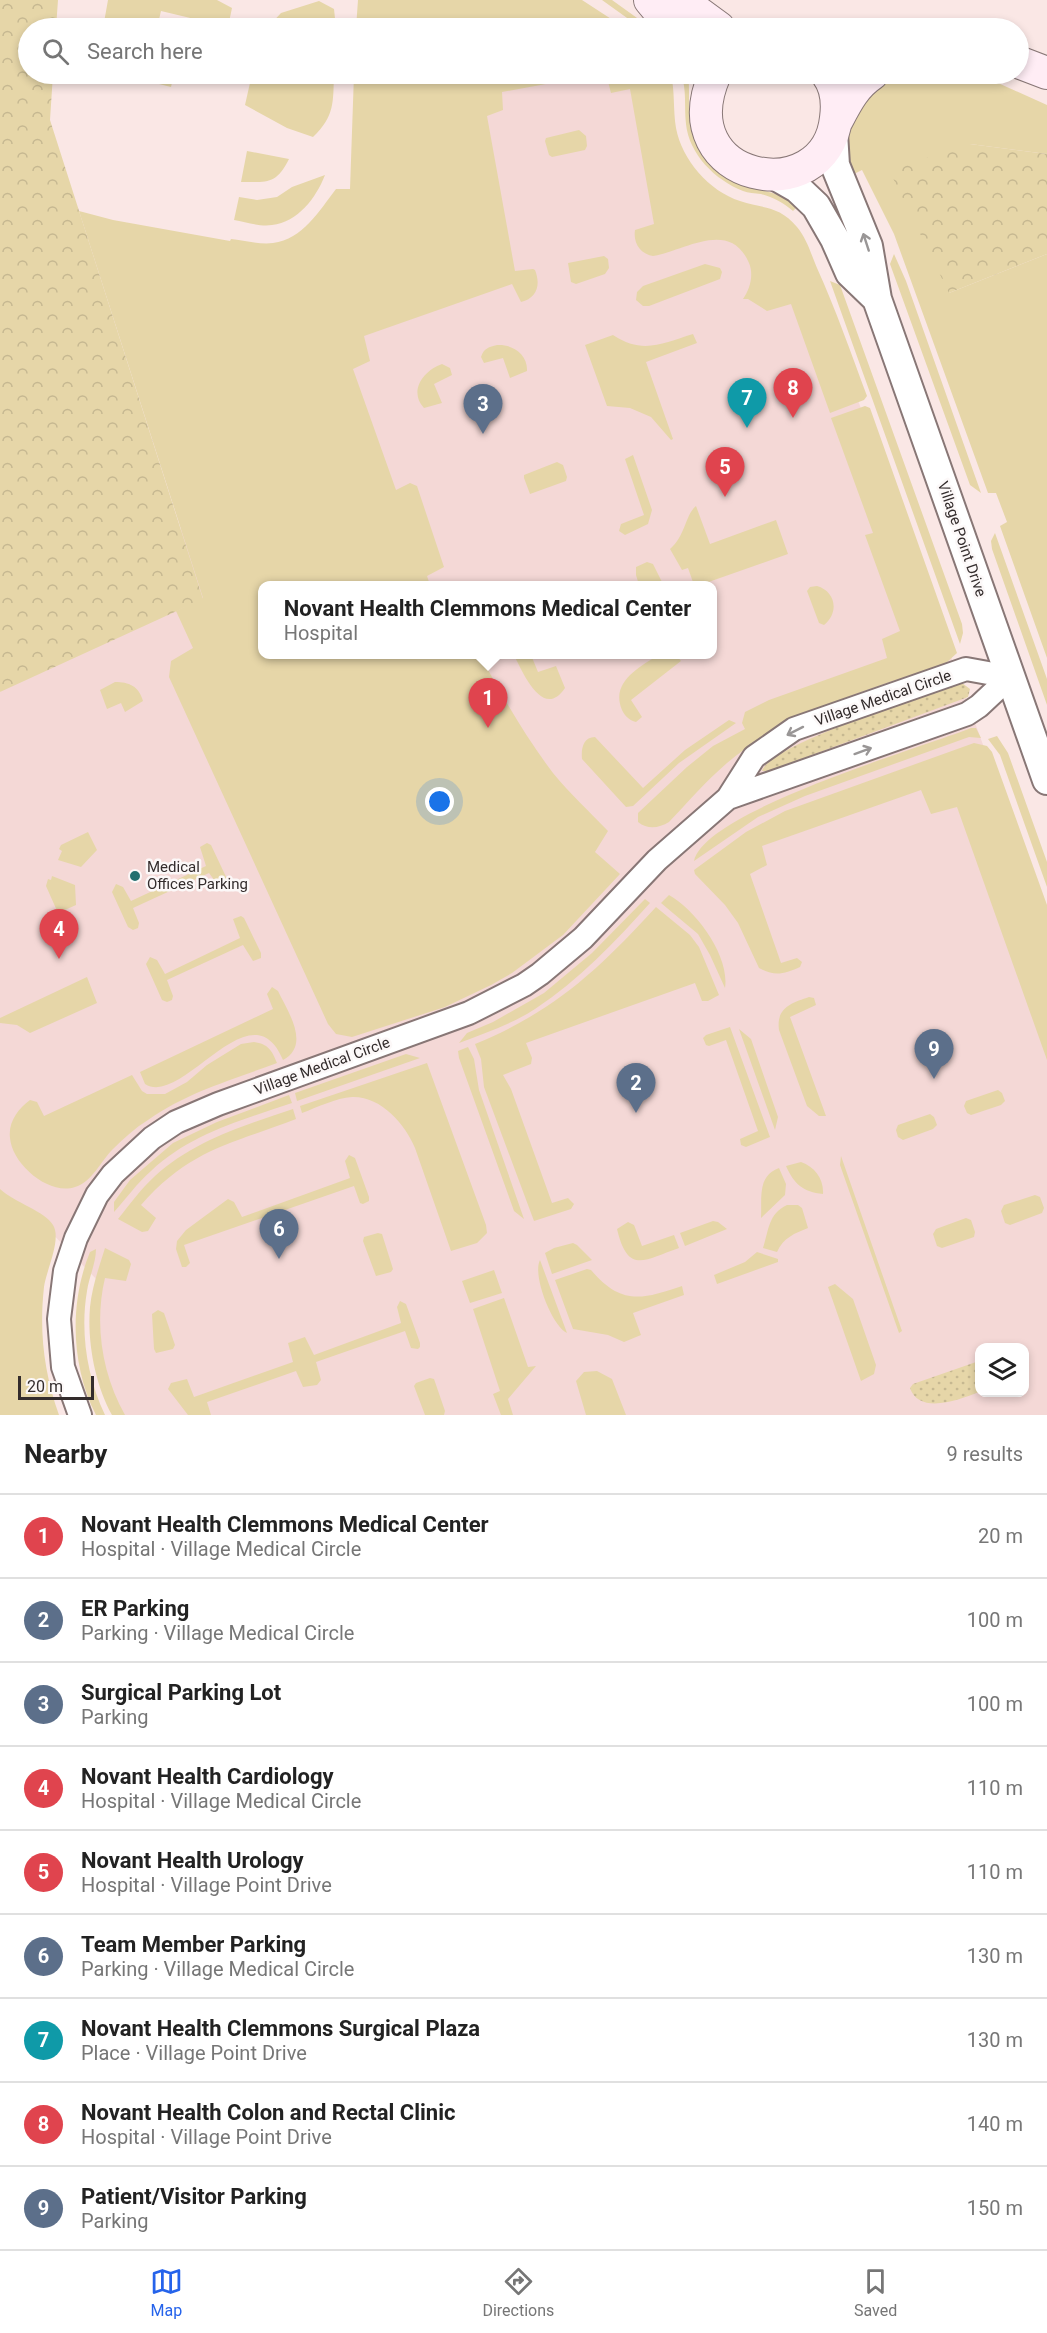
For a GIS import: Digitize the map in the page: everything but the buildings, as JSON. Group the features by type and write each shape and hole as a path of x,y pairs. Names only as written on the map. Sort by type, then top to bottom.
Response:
{"main road":[{"path":"650,0 665,18"},
{"path":"681,0 705,18"},
{"path":"1029,66 1047,73"},
{"path":"707,84 704,113 709,133 720,152 736,165 755,174 776,176 811,163 824,150 850,94 859,84"},
{"path":"831,84 837,107 834,128"}],"street":[{"name":"Village Point Drive","path":"834,128 835,165 868,246 877,299 1047,780"},
{"name":"Village Point Drive","path":"776,176 797,188 816,206 836,239 850,273 877,299"},
{"name":"Village Medical Circle","path":"80,1415 63,1367 59,1319 65,1271 76,1238 97,1196 113,1174 152,1138 176,1122 197,1113 285,1078 469,1013 524,985 583,938 657,860 728,798 754,757 794,729 966,669 1010,677"},
{"name":"Village Medical Circle","path":"728,798 967,714 1010,677"}],"shaded area":[{"path":"488,84 628,84 685,162 721,198 798,235 990,764 1047,929 1047,1415 116,1415 93,1335 99,1282 42,1223 0,1196 0,692 322,405"}],"green space":[{"path":"0,0 58,0 57,18 18,18 18,84 52,84 50,120 203,599 0,692"},
{"path":"108,0 217,0 232,8 230,18 190,18 161,11 159,18 105,18"},
{"path":"358,0 582,0 610,18 357,18"},
{"path":"602,0 612,0 637,18 627,18"},
{"path":"319,1 334,9 335,18 276,18 281,13"},
{"path":"250,84 333,84 329,115 313,137 287,128 245,105"},
{"path":"354,84 546,84 502,92 503,110 487,116 515,271 535,270 538,281 534,294 521,302 512,284 364,336 370,361 353,369 396,490 410,483 417,486 444,567 427,576 429,581 258,581 258,659 482,659 514,716 553,773 608,831 595,852 620,874 563,935 512,973 445,1007 352,1037 336,1034 328,1024 169,677 171,661 193,648 176,611 203,598 79,211 113,220 230,241 231,239 273,243 302,230 317,215 336,189 350,189"},
{"path":"609,84 672,84 679,140 684,152 699,173 718,190 740,201 777,211 797,227 804,236 837,316 867,396 864,400 830,413 791,304 767,311 748,299 743,299 750,282 749,263 741,250 730,242 706,241 653,256 644,253 638,247 635,230 654,224 630,89 611,93"},
{"path":"684,84 689,84 689,114 692,130 707,159 723,175 732,180 784,198 797,207 793,211 769,197 745,192 733,186 705,165 692,146 688,135"},
{"path":"878,84 1000,84 1047,105 1047,154 970,144 949,293 1047,254 1047,658 1000,526 1007,522 996,493 988,493 894,234 862,170 848,177 844,132"},
{"path":"579,130 586,136 585,150 552,157 549,155 546,138"},
{"path":"970,144 1047,154 1047,254 949,293 889,170"},
{"path":"247,151 289,159 275,178 264,182 241,182"},
{"path":"325,175 311,200 290,219 267,225 234,220 239,197 257,200 277,197 292,187"},
{"path":"894,254 906,281 981,493 970,485 890,264"},
{"path":"604,256 608,259 609,268 605,274 576,284 571,282 568,263"},
{"path":"705,264 720,268 722,272 720,279 649,306 643,306 636,300 637,292 643,286"},
{"path":"830,281 840,285 962,624 963,633 960,644"},
{"path":"693,334 697,343 646,362 673,439 671,440 651,417 630,408 607,406 585,345 613,335 634,345 644,346 662,344"},
{"path":"497,345 508,346 518,351 525,360 527,371 510,378 503,358 484,363 481,357 485,350"},
{"path":"442,364 450,368 452,375 434,384 442,403 424,408 418,395 420,382 429,371"},
{"path":"865,406 870,408 957,653 946,663 832,703 777,729 727,763 669,822 654,827 642,825 638,822 638,813 687,767 713,746 745,729 742,723 745,712 769,700 887,658 882,639 900,631 865,535 873,533 831,418"},
{"path":"633,455 652,510 648,524 625,535 619,531 621,524 644,515 625,459"},
{"path":"557,462 563,465 566,481 530,494 524,475"},
{"path":"696,506 710,544 776,520 788,554 711,581 693,581 688,568 682,570 670,549 679,538"},
{"path":"995,533 1047,679 1047,705 992,549 991,541"},
{"path":"647,562 653,564 662,581 638,581 636,567"},
{"path":"817,586 828,592 833,602 832,614 824,625 819,623 807,591 810,587"},
{"path":"516,659 533,659 538,672 556,666 565,688 557,697 549,699 534,690"},
{"path":"652,659 679,659 681,661 631,700 642,717 636,722 628,718 622,710 619,700 620,691 629,676"},
{"path":"115,682 136,688 143,701 125,712 121,703 107,709 100,690"},
{"path":"962,683 970,689 968,697 769,771 762,771 771,760 820,735"},
{"path":"729,720 736,723 679,763 633,806 626,807 582,759 585,741 595,737 643,788 685,750"},
{"path":"976,728 981,738 969,737 805,796 758,817 694,861 707,842 734,822 773,802 818,783"},
{"path":"997,736 1008,753 1047,862 1047,887 1000,755 988,739"},
{"path":"974,743 987,746 992,752 1047,905 1047,1060 957,807 931,814 921,790 762,846 767,865 750,874 781,963 797,958 802,962 800,967 784,973 770,973 759,968 738,923 694,870 746,832 785,811"},
{"path":"88,832 97,850 81,867 58,860 62,851 59,849 61,845"},
{"path":"207,843 211,845 228,881 227,886 220,888 209,873 133,908 139,923 138,928 133,930 128,927 112,892 116,884 123,887 131,901 206,866 200,847"},
{"path":"52,876 75,885 76,905 58,913 46,886 48,879 51,880"},
{"path":"669,895 690,911 717,948 725,975 725,988 698,934 661,903"},
{"path":"645,899 650,903 623,932 596,960 551,998 517,1019 459,1043 467,1033 493,1022 544,993 592,953"},
{"path":"656,907 690,935 699,947 719,995 708,1001 702,1001 695,983 526,1043 532,1058 531,1064 503,1075 511,1089 552,1203 568,1198 574,1204 571,1209 534,1221 484,1087 481,1059 475,1044 529,1018 574,987"},
{"path":"241,916 261,953 261,958 253,961 243,945 167,980 173,996 172,1000 167,1002 162,1000 146,964 150,957 157,960 165,974 240,938 233,919"},
{"path":"87,977 97,1003 30,1033 17,1025 0,1023 0,1018"},
{"path":"272,987 278,991 295,1028 295,1046 291,1054 283,1060 269,1040 253,1035 235,1041 216,1052 178,1080 161,1087 145,1084 140,1072 273,1009 267,994"},
{"path":"809,997 814,998 816,1005 790,1017 826,1116 819,1116 807,1106 779,1030 782,1011 791,1004"},
{"path":"730,1027 770,1137 746,1147 741,1145 740,1139 758,1131 726,1040 709,1046 703,1038"},
{"path":"739,1029 751,1039 778,1117 775,1130"},
{"path":"254,1042 269,1048 277,1063 210,1087 163,1110 125,1137 86,1181 75,1187 65,1189 54,1187 34,1176 17,1158 12,1148 10,1132 12,1121 30,1100 37,1102 44,1116 132,1075 142,1091 147,1094 165,1094 187,1082 207,1065 241,1044"},
{"path":"468,1047 474,1059 479,1090 524,1219 514,1211 459,1058 458,1051"},
{"path":"406,1054 420,1058 297,1101 295,1093"},
{"path":"427,1063 486,1225 487,1233 477,1243 451,1251 415,1148 405,1130 391,1113 373,1101 352,1097 333,1101 302,1113 300,1106"},
{"path":"998,1090 1005,1101 1001,1105 971,1115 967,1113 964,1106 966,1101"},
{"path":"289,1095 292,1103 217,1130 182,1147 146,1176 114,1212 114,1202 130,1180 173,1143 217,1122"},
{"path":"293,1109 296,1119 213,1150 177,1171 159,1186 141,1205 156,1218 148,1231 142,1232 118,1219 150,1181 186,1153 220,1135"},
{"path":"930,1114 937,1125 933,1129 903,1140 898,1137 896,1130 898,1125"},
{"path":"349,1155 355,1158 369,1201 360,1203 354,1186 184,1245 190,1263 182,1267 176,1249 177,1241 186,1230 228,1199 234,1202 242,1217 350,1178 345,1161"},
{"path":"841,1156 902,1331 899,1333 840,1165"},
{"path":"801,1162 818,1174 823,1194 805,1189 792,1178 786,1166"},
{"path":"779,1168 786,1184 785,1195 761,1218 761,1196 764,1182 767,1176"},
{"path":"0,1189 13,1199 43,1215 53,1225 55,1231 55,1247 44,1287 42,1320 46,1368 59,1415 0,1415"},
{"path":"1035,1195 1040,1197 1044,1208 1042,1213 1010,1225 1005,1223 1001,1211 1004,1205"},
{"path":"787,1205 798,1205 802,1208 808,1228 786,1240 777,1252 763,1248 773,1218"},
{"path":"966,1218 971,1220 975,1232 974,1237 942,1248 937,1246 933,1234 936,1229"},
{"path":"713,1221 727,1229 685,1246 680,1233"},
{"path":"628,1222 634,1225 642,1246 674,1235 679,1248 647,1259 632,1258 621,1244 617,1229"},
{"path":"382,1234 393,1269 391,1272 376,1276 363,1241 364,1237"},
{"path":"573,1243 592,1260 552,1274 545,1253"},
{"path":"105,1248 129,1260 131,1264 126,1281 105,1278 100,1313 100,1331 106,1366 125,1415 112,1415 101,1390 91,1348 89,1320 91,1300"},
{"path":"96,1249 88,1286 84,1322 90,1370 105,1415 96,1415 88,1396 82,1376 76,1334 76,1313 83,1272 90,1252"},
{"path":"757,1252 778,1259 778,1262 717,1284 714,1275 745,1262"},
{"path":"540,1260 567,1333 555,1321 545,1300 539,1277"},
{"path":"587,1269 622,1294 643,1296 682,1286 684,1295 633,1313 641,1335 624,1342 608,1335 573,1329 555,1280"},
{"path":"494,1270 502,1293 470,1303 462,1281"},
{"path":"835,1284 853,1299 876,1365 874,1374 861,1381 828,1287"},
{"path":"504,1298 528,1367 536,1366 508,1399 513,1415 501,1415 493,1394 500,1391 473,1309"},
{"path":"400,1301 406,1304 420,1343 418,1349 411,1348 405,1331 316,1362 321,1380 317,1385 303,1387 296,1371 207,1402 211,1415 188,1415 168,1389 171,1383 187,1379 194,1397 293,1362 288,1343 305,1337 314,1355 401,1323 397,1307"},
{"path":"158,1310 164,1313 175,1345 173,1349 156,1353 152,1314"},
{"path":"975,1362 975,1394 961,1399 940,1403 922,1401 910,1388 913,1384"},
{"path":"597,1371 612,1379 626,1415 586,1415 576,1381 584,1372"},
{"path":"430,1378 434,1379 445,1411 444,1415 425,1415 414,1386"}],"place":[{"name":"Novant Health Colon and Rectal Clinic","path":"793,418"},
{"name":"Novant Health Clemmons Surgical Plaza","path":"747,428"},
{"name":"Surgical Parking Lot","path":"483,434"},
{"name":"Novant Health Urology","path":"725,497"},
{"name":"Novant Health Clemmons Medical Center","path":"488,728"},
{"name":"Medical Offices Parking","path":"135,876"},
{"name":"Novant Health Cardiology","path":"59,959"},
{"name":"Patient/Visitor Parking","path":"934,1079"},
{"name":"ER Parking","path":"636,1113"},
{"name":"Team Member Parking","path":"279,1259"}]}
